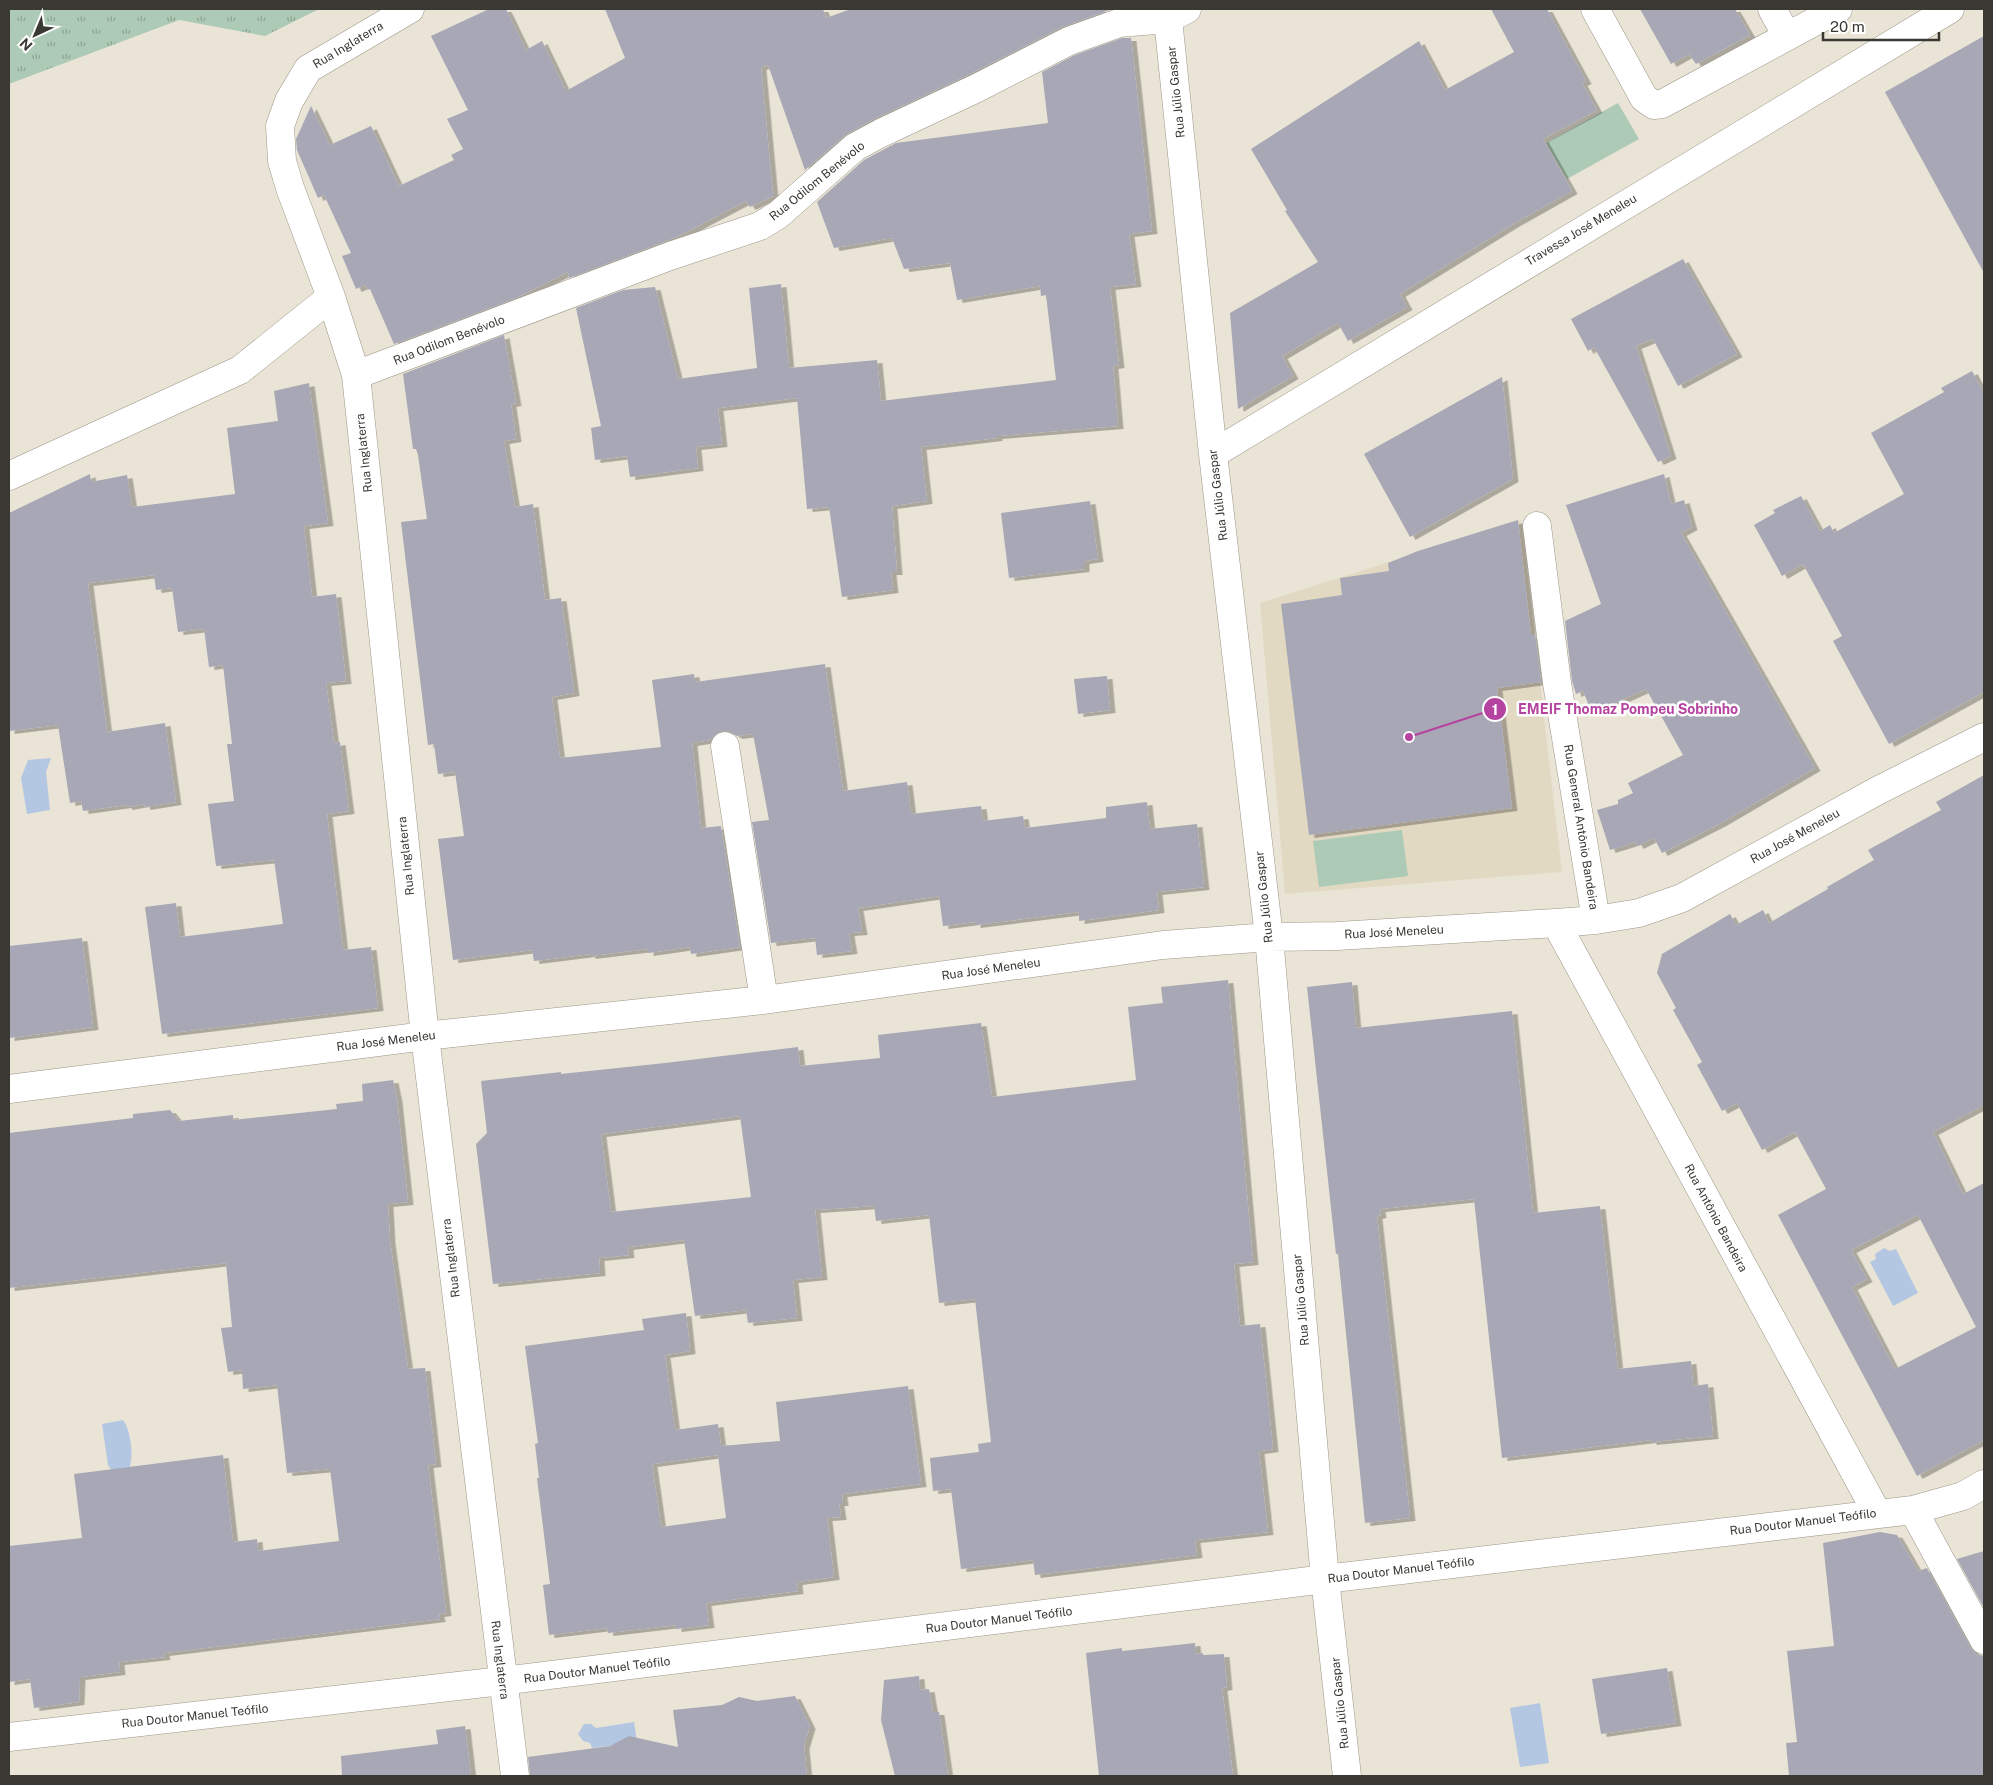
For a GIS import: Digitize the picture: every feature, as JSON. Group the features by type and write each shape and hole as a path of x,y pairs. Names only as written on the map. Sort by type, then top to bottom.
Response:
{"street":[{"name":"Rua Inglaterra","path":"410,9 308,70 289,101 280,126 282,161 290,188 331,297 356,376 425,1036 515,1776"},
{"path":"1595,9 1644,98 1654,105 1662,104 1838,9"},
{"path":"1772,9 1787,36"},
{"name":"Travessa José Meneleu","path":"1213,454 1950,9"},
{"name":"Rua Júlio Gaspar","path":"1178,14 1213,454 1269,937 1325,1579 1347,1776"},
{"name":"Rua Odilom Benévolo","path":"356,376 670,256 760,226 778,215 855,147 881,133 977,88 1069,41 1119,23 1178,14"},
{"path":"9,476 240,370 331,297"},
{"name":"Rua General Antônio Bandeira","path":"1537,526 1557,683 1596,920"},
{"name":"Rua José Meneleu","path":"9,1089 425,1036 764,1000 1163,945 1269,937 1336,936 1556,923 1596,920 1639,913 1682,898 1877,791 1984,737"},
{"path":"725,746 764,1000"},
{"name":"Rua Antônio Bandeira","path":"1556,923 1876,1513"},
{"name":"Rua Doutor Manuel Teófilo","path":"9,1737 502,1681 1325,1579 1913,1510 1963,1496 1984,1484"},
{"path":"1913,1510 1984,1640"}],"shaded area":[{"path":"1521,520 1562,872 1285,894 1260,603"}],"green space":[{"path":"9,9 319,9 265,36 179,20 9,84"},
{"path":"1618,103 1639,139 1567,179 1546,143"},
{"path":"1402,830 1408,876 1319,887 1313,841"}],"water":[{"path":"51,758 46,772 50,810 27,814 21,778 28,760"},
{"path":"1884,1248 1890,1251 1896,1249 1918,1293 1893,1306 1870,1262 1876,1259 1875,1254"},
{"path":"123,1420 130,1437 131,1464 129,1469 112,1471 108,1465 102,1424"},
{"path":"1540,1703 1549,1763 1520,1767 1510,1708"},
{"path":"634,1722 637,1742 592,1748 590,1743 583,1741 578,1734 584,1724 591,1724 596,1728"}],"building":[{"path":"489,9 506,9 526,50 542,41 566,91 625,58 605,9 823,9 826,18 851,9 1112,9 1062,27 970,74 874,119 845,135 805,170 768,65 761,67 773,196 750,207 746,201 679,236 569,278 568,272 516,298 394,344 370,289 367,290 365,285 356,289 342,256 351,253 324,195 318,198 297,150 296,139 311,106 330,145 371,126 399,186 454,160 451,155 463,149 447,119 468,110 431,36"},
{"path":"1491,9 1547,9 1586,81 1582,83 1597,110 1543,139 1572,191 1515,223 1400,294 1407,307 1348,341 1338,323 1282,356 1293,376 1238,409 1230,313 1318,262 1285,211 1287,210 1251,149 1419,41 1445,90 1514,52"},
{"path":"1640,9 1735,9 1750,35 1696,64 1689,54 1671,64"},
{"path":"1984,36 1984,273 1885,92"},
{"path":"1122,38 1131,38 1152,231 1129,234 1136,284 1110,287 1119,365 1113,366 1118,426 997,436 997,438 921,447 927,501 892,506 897,572 891,572 893,590 842,597 829,507 807,509 797,398 718,408 722,444 696,447 698,468 630,477 627,456 595,460 591,428 601,426 576,308 623,290 655,287 678,379 757,368 749,288 781,284 789,368 877,360 881,401 1056,380 1046,295 1041,296 1040,286 957,300 950,263 904,269 892,238 834,248 817,202 864,160 896,143 1048,123 1042,72 1075,55"},
{"path":"1683,259 1737,354 1678,386 1653,339 1636,346 1671,456 1658,462 1594,347 1588,351 1571,319"},
{"path":"504,335 516,403 511,404 516,439 504,441 515,507 533,504 545,600 561,598 574,693 552,697 560,758 661,747 652,680 694,674 695,682 825,664 843,791 907,782 911,814 981,806 983,821 1023,816 1025,828 1106,818 1106,807 1147,802 1150,829 1197,824 1204,887 1157,892 1159,910 1079,921 1079,912 975,925 975,922 943,926 939,896 858,908 862,932 849,933 852,951 817,955 815,938 771,943 752,822 769,820 753,734 737,736 731,732 723,731 716,734 710,740 692,743 701,828 721,826 740,947 691,954 690,947 648,953 648,949 534,961 532,950 453,960 438,839 464,836 455,772 438,774 434,744 428,745 401,522 427,519 418,455 416,449 413,449 403,374"},
{"path":"1972,371 1984,394 1984,692 1889,744 1833,641 1842,636 1803,564 1782,576 1754,525 1775,513 1773,510 1801,496 1820,531 1830,525 1834,533 1904,494 1871,433 1944,392 1941,388"},
{"path":"1502,377 1513,479 1410,537 1364,454"},
{"path":"309,383 328,523 304,526 312,597 336,594 346,681 326,683 334,743 340,742 349,811 327,814 343,950 371,947 378,1008 162,1034 145,907 176,903 180,937 283,924 274,860 216,866 208,804 234,801 227,744 232,744 223,665 209,667 204,629 178,632 172,588 156,590 154,575 88,583 107,732 165,723 176,802 145,807 144,804 127,807 126,805 83,811 81,801 70,803 58,725 9,731 9,513 90,474 91,482 127,475 132,507 235,494 227,428 278,421 274,391"},
{"path":"1664,474 1671,504 1684,500 1692,527 1681,533 1815,768 1721,823 1662,853 1654,838 1638,846 1636,842 1610,850 1597,810 1618,804 1618,800 1633,793 1628,783 1683,755 1646,689 1592,713 1583,691 1576,694 1572,681 1565,621 1601,604 1566,505"},
{"path":"1090,501 1098,559 1084,561 1084,569 1009,578 1001,513"},
{"path":"1518,520 1531,636 1535,634 1541,682 1497,688 1512,808 1309,835 1281,604 1342,595 1340,578 1389,571 1388,563 1418,551"},
{"path":"1107,676 1110,710 1078,714 1074,679"},
{"path":"1984,775 1984,1105 1933,1132 1963,1194 1984,1183 1984,1440 1917,1476 1778,1215 1826,1189 1795,1132 1762,1150 1737,1103 1722,1111 1697,1065 1702,1062 1673,1010 1676,1008 1657,973 1662,954 1730,914 1736,925 1763,910 1769,923 1828,889 1827,887 1874,860 1868,850 1941,810 1936,802","holes":["1918,1215 1976,1327 1895,1369 1852,1287 1867,1279 1851,1250"]},
{"path":"82,938 93,1027 9,1038 9,946"},
{"path":"1228,980 1253,1262 1234,1264 1240,1326 1260,1324 1273,1449 1259,1451 1268,1532 1195,1540 1197,1555 1035,1575 1033,1560 961,1569 951,1489 933,1491 930,1458 979,1452 978,1444 991,1442 975,1299 939,1303 929,1215 876,1221 874,1206 815,1210 822,1277 793,1280 797,1318 748,1323 746,1310 695,1316 684,1240 628,1247 629,1255 599,1258 600,1273 493,1284 476,1144 487,1133 481,1081 665,1063 798,1047 800,1066 880,1058 878,1035 981,1023 992,1097 1136,1080 1128,1007 1163,1003 1161,987","holes":["740,1116 751,1197 611,1212 601,1134"]},
{"path":"1352,982 1356,1028 1512,1011 1533,1213 1600,1206 1618,1369 1691,1361 1693,1386 1708,1384 1713,1436 1651,1442 1651,1440 1502,1458 1474,1199 1380,1209 1381,1215 1377,1216 1410,1518 1365,1523 1338,1254 1336,1254 1307,987"},
{"path":"393,1080 397,1099 408,1202 388,1204 390,1241 408,1369 425,1368 436,1464 428,1465 446,1613 439,1614 440,1619 164,1653 165,1657 119,1662 120,1672 80,1677 79,1702 34,1708 30,1679 9,1682 9,1546 82,1538 74,1474 223,1455 233,1542 257,1539 258,1551 339,1541 330,1469 287,1473 277,1385 243,1389 242,1370 228,1372 221,1328 232,1327 226,1263 9,1288 9,1133 133,1118 133,1114 170,1110 179,1121 233,1115 233,1120 337,1109 336,1104 363,1101 362,1084"},
{"path":"686,1313 690,1351 665,1355 675,1430 718,1424 721,1446 780,1441 776,1402 908,1386 921,1484 842,1494 843,1503 839,1503 841,1517 827,1518 834,1577 797,1582 798,1591 706,1603 709,1625 676,1629 676,1625 608,1633 607,1628 549,1635 543,1585 550,1584 537,1478 539,1478 535,1444 538,1443 525,1346 644,1330 642,1319","holes":["718,1455 726,1518 661,1527 652,1464"]},
{"path":"1880,1532 1897,1535 1918,1571 1927,1568 1970,1647 1976,1654 1984,1656 1984,1776 1789,1776 1786,1743 1797,1742 1787,1651 1834,1646 1823,1543"},
{"path":"1984,1551 1984,1608 1957,1559"},
{"path":"1195,1643 1196,1654 1224,1654 1227,1687 1222,1688 1233,1776 1099,1776 1086,1653 1122,1648 1122,1651"},
{"path":"1667,1668 1676,1723 1601,1734 1592,1679"},
{"path":"919,1676 920,1690 929,1689 933,1712 939,1712 948,1776 895,1776 881,1720 884,1680"},
{"path":"795,1696 810,1726 804,1746 807,1776 530,1776 528,1757 610,1746 629,1736 678,1747 673,1710 722,1705 739,1697 757,1701"},
{"path":"465,1726 471,1776 342,1776 341,1756 438,1744 436,1730"}],"place":[{"name":"EMEIF Thomaz Pompeu Sobrinho","path":"1409,737"}]}
